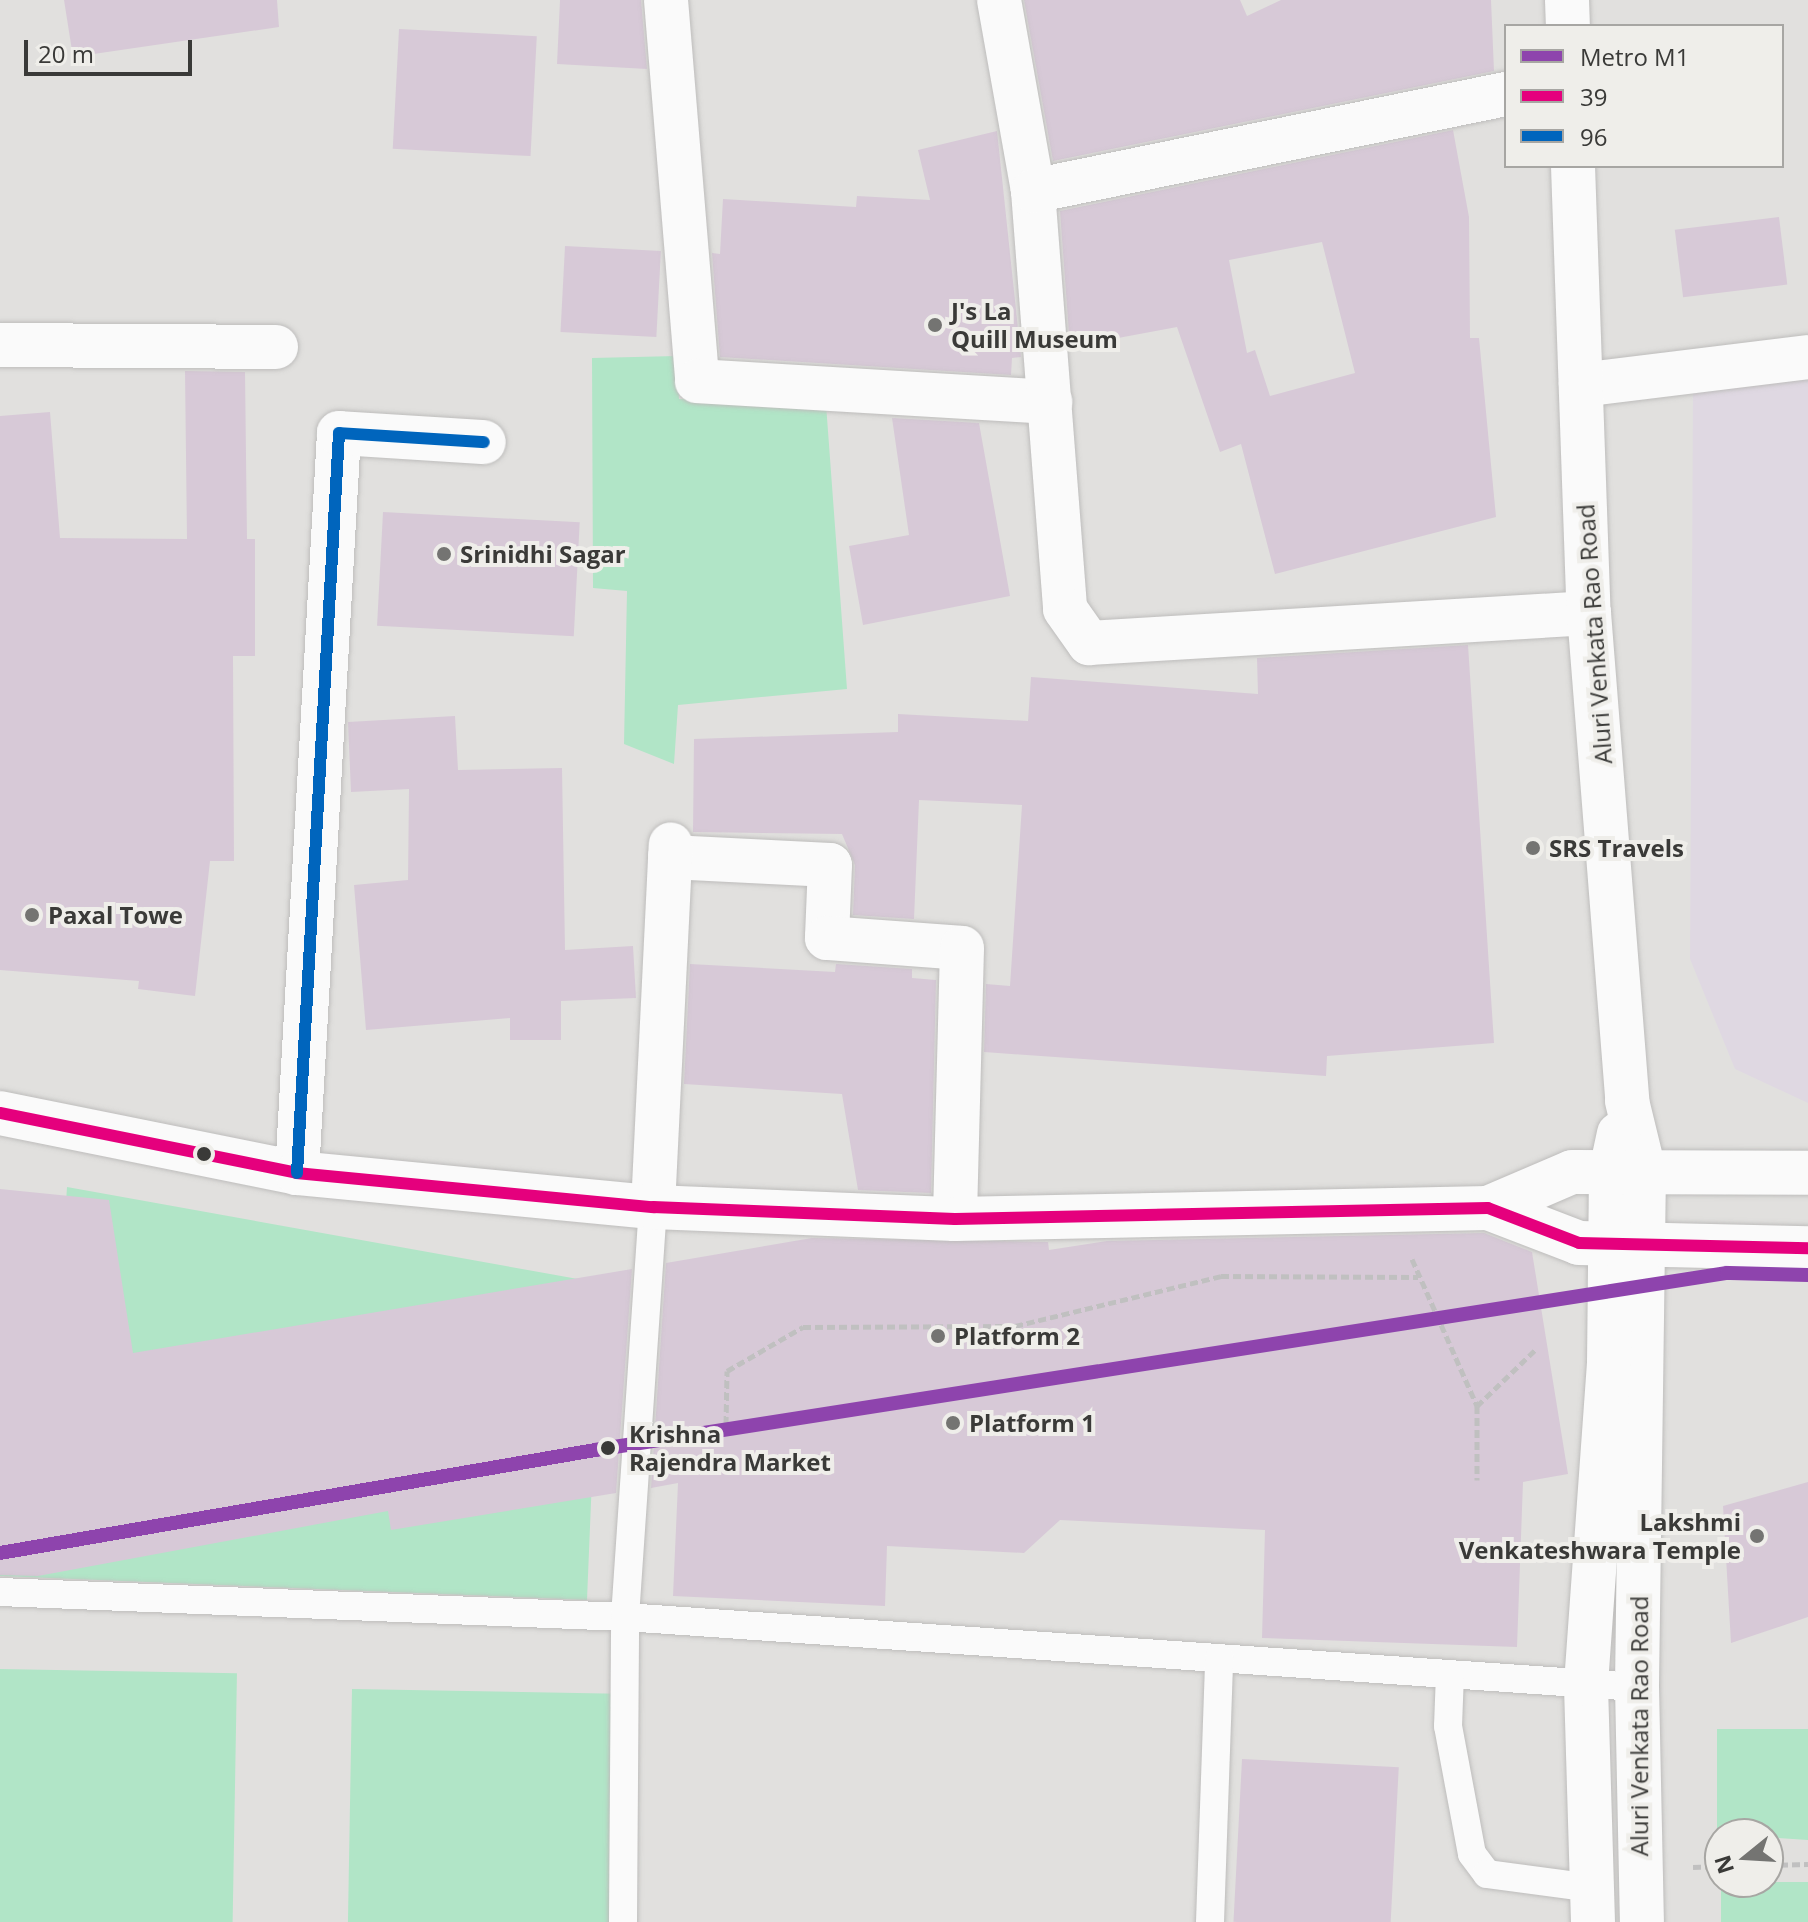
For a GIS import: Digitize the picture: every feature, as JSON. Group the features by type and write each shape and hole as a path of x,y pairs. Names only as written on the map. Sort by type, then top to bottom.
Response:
{"street":[{"path":"666,0 697,381 1050,402"},
{"path":"999,0 1033,191 1065,609 1089,643 1589,613"},
{"path":"1567,0 1568,24"},
{"path":"1033,191 1504,94"},
{"name":"Aluri Venkata Rao Road","path":"1573,168 1589,613 1627,1101 1626,1245 1642,1922"},
{"path":"0,345 276,347"},
{"path":"1581,385 1808,357"},
{"path":"297,1173 339,433 484,442"},
{"path":"653,1207 670,850 830,865 827,938 962,948 955,1219"},
{"path":"0,1113 297,1173 653,1207 955,1219 1488,1208 1572,1172 1808,1173"},
{"path":"1488,1208 1579,1243 1808,1248"},
{"name":"Aluri Venkata Rao Road","path":"1593,1905 1586,1684 1609,1364 1626,1245"}],"lane":[{"path":"623,1922 625,1617 653,1207"},
{"path":"0,1592 625,1617 1637,1687"},
{"path":"1210,1922 1219,1658"},
{"path":"1450,1674 1448,1726 1472,1854 1487,1874 1593,1905"}],"path":[{"path":"1397,1211 1418,1277 1477,1406 1477,1480"},
{"path":"726,1424 727,1371 803,1327 1015,1326 1221,1276 1418,1277"},
{"path":"1477,1406 1535,1350"},
{"path":"1784,1865 1808,1864"}],"shaded area":[{"path":"1808,377 1808,1103 1735,1069 1690,959 1693,388"}],"green space":[{"path":"677,356 679,399 826,404 847,689 678,705 674,764 624,744 627,591 593,588 592,358"},
{"path":"67,1187 600,1283 587,1600 0,1576 0,1264 62,1265"},
{"path":"0,1669 237,1673 233,1922 0,1922"},
{"path":"352,1689 632,1694 628,1922 348,1922"},
{"path":"1717,1729 1808,1729 1808,1840 1784,1838 1784,1818 1717,1818"},
{"path":"1784,1882 1808,1882 1808,1922 1721,1922 1721,1898 1784,1898"}],"building":[{"path":"64,0 277,0 279,27 73,57"},
{"path":"560,0 641,0 647,69 557,64"},
{"path":"1024,0 1240,0 1247,16 1281,0 1491,0 1494,71 1053,161"},
{"path":"399,29 537,36 531,156 393,149"},
{"path":"1453,130 1469,217 1470,338 1479,338 1496,517 1275,574 1241,444 1220,452 1177,327 1070,347 1060,211","holes":["1322,242 1355,373 1270,396 1255,350 1247,353 1229,260"]},
{"path":"997,131 1021,357 1012,358 1011,375 720,357 712,253 720,254 723,199 856,207 857,196 930,200 918,150"},
{"path":"1779,217 1787,284 1683,297 1675,230"},
{"path":"565,246 661,251 656,337 560,332"},
{"path":"185,371 245,372 247,539 255,539 255,656 233,656 234,861 210,861 195,996 138,989 139,981 0,970 0,416 50,412 60,538 187,539"},
{"path":"892,418 979,423 1010,596 863,625 849,546 909,535"},
{"path":"383,512 580,522 574,636 377,626"},
{"path":"1468,645 1494,1043 1327,1056 1326,1076 984,1052 986,984 1010,986 1022,805 919,800 914,919 853,915 855,865 842,834 693,832 694,739 898,732 898,714 1028,721 1031,677 1258,694 1257,658"},
{"path":"455,716 458,770 562,768 565,950 633,946 636,998 561,1001 561,1040 510,1040 510,1018 366,1030 354,885 408,880 409,789 351,792 348,722"},
{"path":"690,964 835,972 836,964 912,969 912,978 936,980 931,1193 858,1190 842,1094 684,1084"},
{"path":"0,1189 109,1200 133,1353 632,1269 616,1493 391,1530 388,1511 38,1576 0,1575"},
{"path":"1484,1233 1532,1252 1568,1474 1523,1482 1517,1647 1262,1638 1265,1530 1060,1520 1024,1553 887,1546 885,1606 673,1596 678,1483 651,1488 666,1263 812,1238 1048,1242 1049,1250 1107,1241"},
{"path":"1808,1482 1808,1617 1731,1643 1723,1506"},
{"path":"1242,1759 1399,1767 1391,1922 1233,1922"}],"metro line":[{"name":"M1","path":"0,1553 595,1450 1727,1273 1808,1275"}],"transit line":[{"name":"96","path":"297,1173 339,433 484,442"},
{"name":"39","path":"0,1113 297,1173 653,1207 955,1219 1488,1208 1579,1243 1808,1248"}],"place":[{"name":"J's La Quill Museum","path":"935,325"},
{"name":"Srinidhi Sagar","path":"444,554"},
{"name":"SRS Travels","path":"1533,848"},
{"name":"Paxal Towe","path":"32,915"},
{"name":"Platform 2","path":"938,1336"},
{"name":"Platform 1","path":"953,1423"},
{"name":"Krishna Rajendra Market","path":"608,1448"},
{"name":"Lakshmi Venkateshwara Temple","path":"1757,1536"}]}
